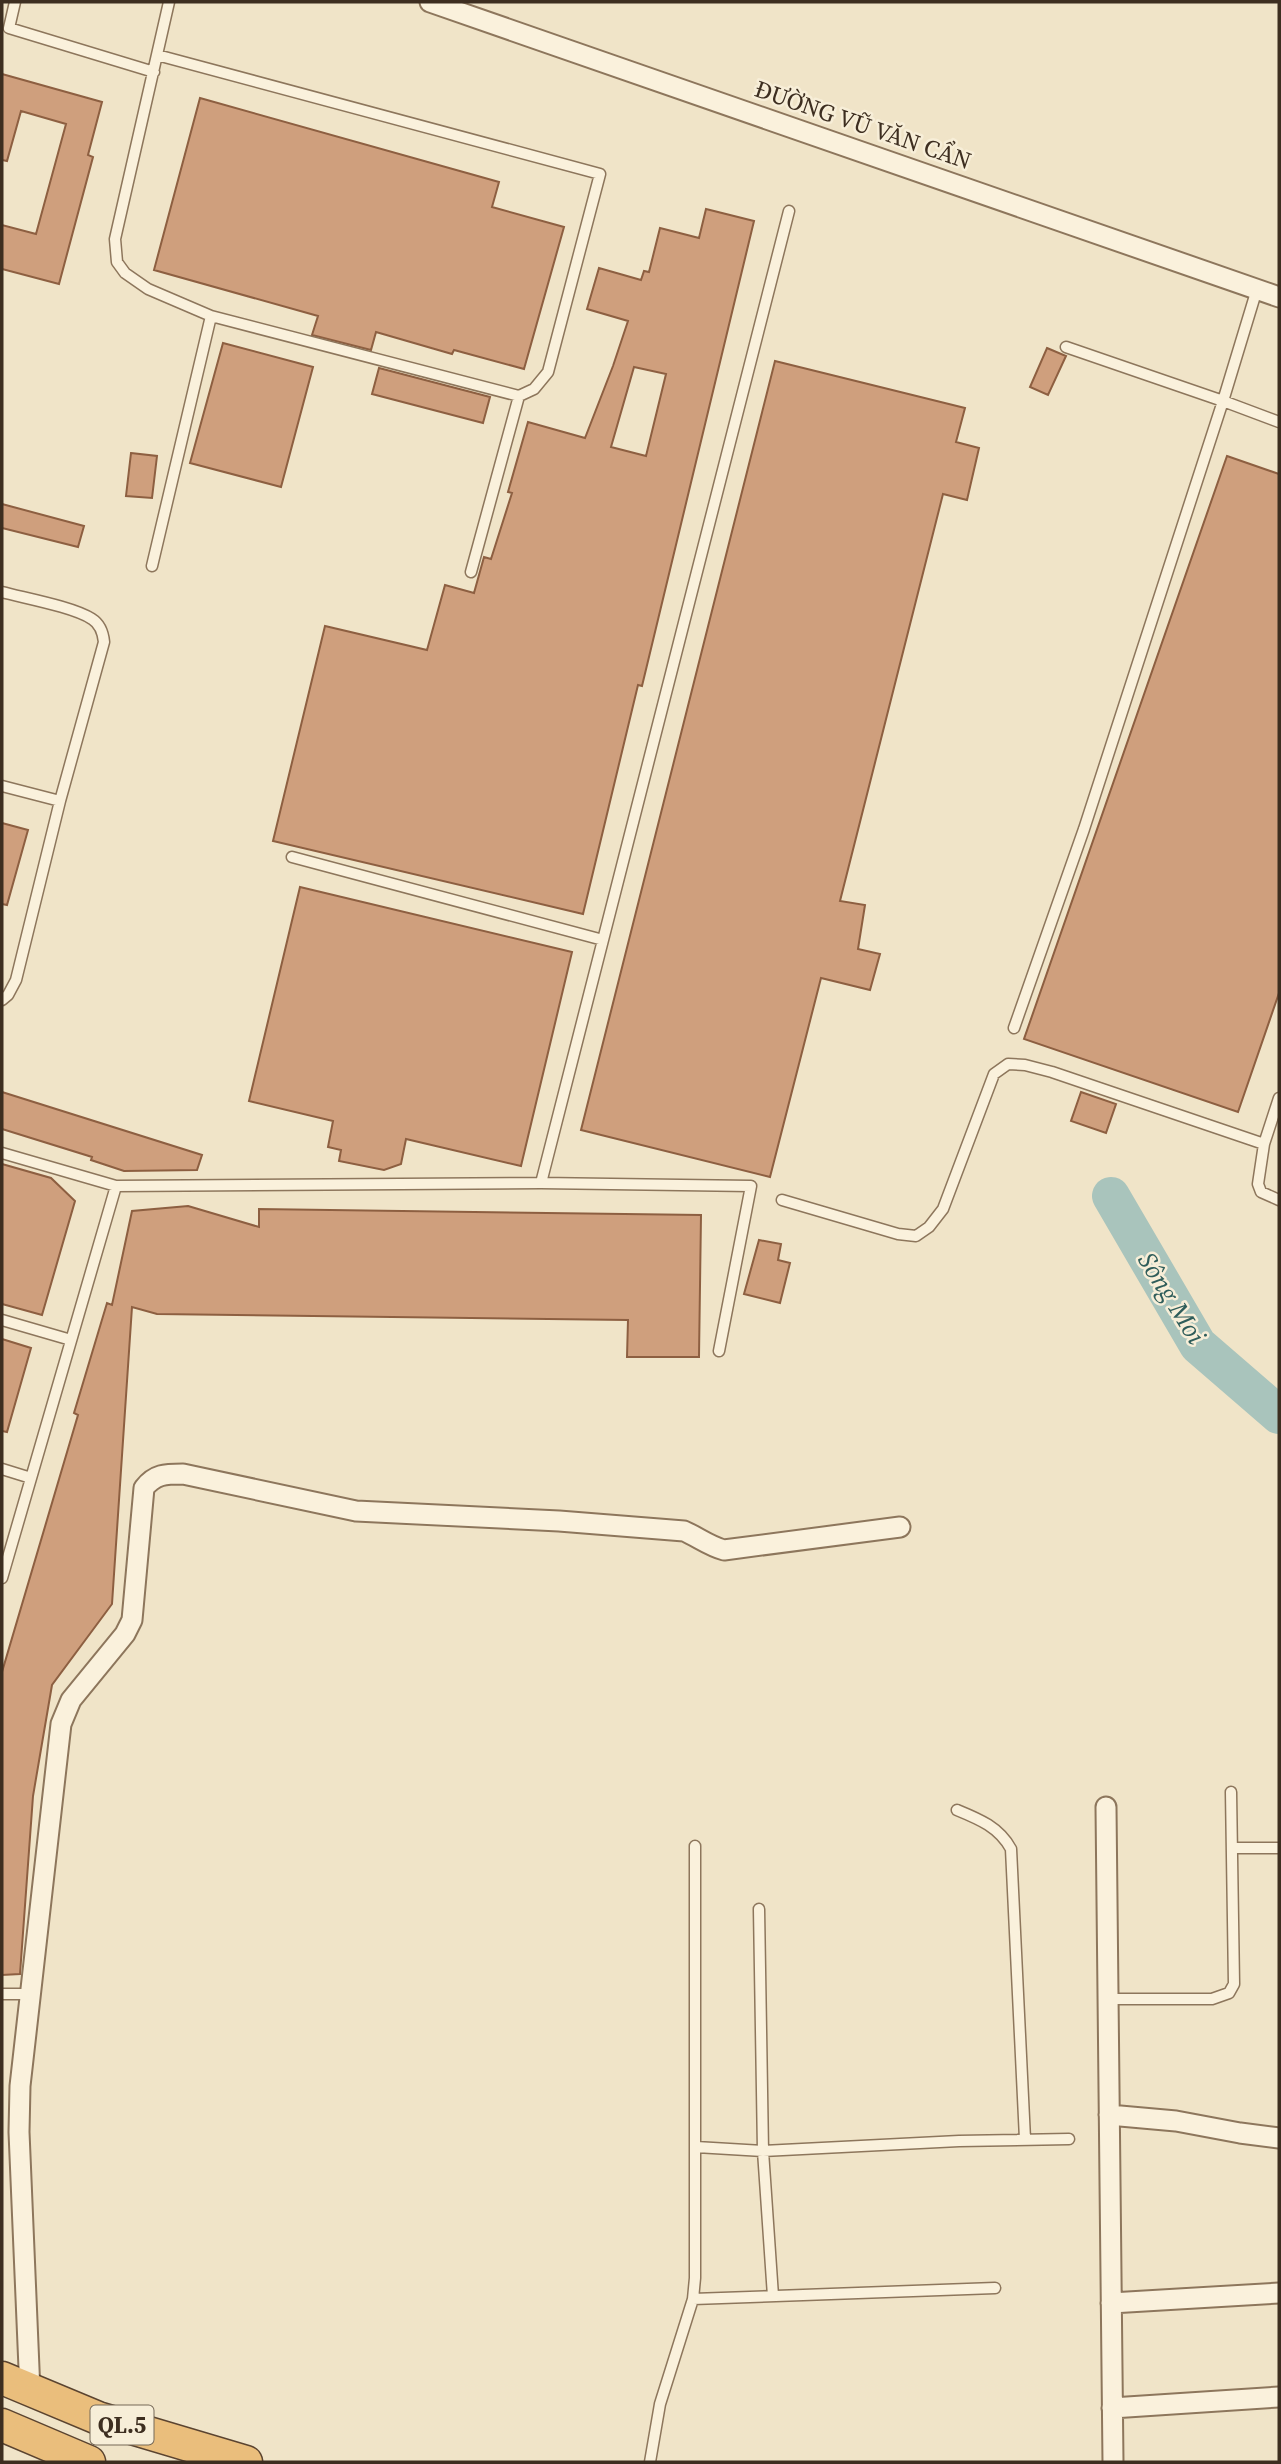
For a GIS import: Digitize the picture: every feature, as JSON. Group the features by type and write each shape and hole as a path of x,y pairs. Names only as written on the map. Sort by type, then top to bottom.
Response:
{"highway":[{"name":"QL.5","path":"2,2378 30,2392 98,2418 246,2462"},
{"name":"QL.5","path":"2,2425 89,2462"}],"street":[{"name":"ĐƯỜNG VŨ VĂN CẨN","path":"430,2 1279,297"},
{"path":"30,2392 19,2132 20,2086 61,1724 71,1700 125,1634 132,1620 144,1488 152,1479 163,1474 183,1474 356,1511 559,1521 684,1531 710,1546 724,1550 900,1527"},
{"path":"1106,1807 1113,2462"},
{"path":"1109,2115 1176,2121 1279,2138"},
{"path":"1111,2303 1279,2293"},
{"path":"1112,2408 1279,2397"}],"lane":[{"path":"15,2 9,28 154,72"},
{"path":"157,55 600,174 548,372 534,389 519,396 211,316 148,289 125,273 117,262 116,239 154,72 157,55 169,2"},
{"path":"541,1183 789,211"},
{"path":"1014,1028 1084,829 1257,289"},
{"path":"152,566 211,316"},
{"path":"1066,347 1279,422"},
{"path":"471,572 519,396"},
{"path":"2,592 78,613 92,619 104,633 104,642 60,801 16,980 2,1000"},
{"path":"2,786 60,801"},
{"path":"292,857 603,940"},
{"path":"782,1200 898,1234 915,1236 929,1227 943,1209 994,1074 1008,1064 1052,1072 1264,1144"},
{"path":"1279,1098 1264,1144 1258,1184 1261,1192 1279,1200"},
{"path":"2,1153 116,1186 541,1183 751,1186 719,1351"},
{"path":"2,1578 116,1186"},
{"path":"2,1320 71,1340"},
{"path":"2,1469 31,1478"},
{"path":"1108,1999 1212,1999 1229,1993 1234,1984 1231,1792"},
{"path":"957,1810 989,1824 1011,1849 1025,2139"},
{"path":"650,2462 660,2404 693,2299 696,2147 695,1846"},
{"path":"1232,1848 1279,1847"},
{"path":"759,1909 763,2151 773,2296"},
{"path":"2,1994 30,1994"},
{"path":"696,2147 763,2151 1069,2139"},
{"path":"693,2299 995,2288"}],"building":[{"path":"2,74 102,102 88,155 93,157 59,284 2,269 2,225 36,234 66,124 21,111 7,161 2,160"},
{"path":"200,98 499,182 492,207 564,227 524,369 454,350 452,354 376,332 371,350 312,335 318,316 154,270"},
{"path":"706,209 754,221 642,686 638,685 583,914 273,841 325,626 427,650 445,585 474,593 484,557 491,559 512,493 508,492 528,422 585,438 628,321 587,309 599,268 641,280 644,271 649,272 660,228 699,238","holes":["634,367 666,374 646,456 611,447"]},
{"path":"223,343 313,367 281,487 190,463"},
{"path":"1047,348 1066,356 1048,395 1030,387"},
{"path":"775,361 965,408 956,442 979,448 967,500 943,494 840,901 865,905 858,949 880,954 870,990 821,978 770,1177 581,1130"},
{"path":"379,368 490,397 483,423 372,394"},
{"path":"131,453 157,456 152,498 126,496"},
{"path":"1227,456 1279,474 1279,993 1238,1112 1024,1039"},
{"path":"2,504 84,526 78,547 2,528"},
{"path":"2,823 28,830 7,905 2,904"},
{"path":"300,887 572,952 521,1166 406,1139 401,1164 384,1170 339,1161 341,1150 328,1147 333,1121 249,1101"},
{"path":"2,1092 202,1155 197,1170 124,1171 91,1160 92,1157 2,1129"},
{"path":"1081,1092 1116,1104 1106,1133 1071,1121"},
{"path":"2,1164 51,1178 75,1201 42,1315 2,1304"},
{"path":"188,1206 259,1227 259,1209 701,1215 699,1357 627,1357 628,1320 157,1314 132,1307 112,1604 52,1685 33,1796 20,1974 2,1975 2,1672 78,1415 74,1413 107,1303 112,1305 132,1211"},
{"path":"759,1240 781,1244 778,1260 790,1263 780,1303 744,1294"},
{"path":"2,1339 31,1348 7,1432 2,1431"}],"waterway":[{"name":"Sông Moi","path":"1111,1196 1198,1345 1279,1415"}]}
